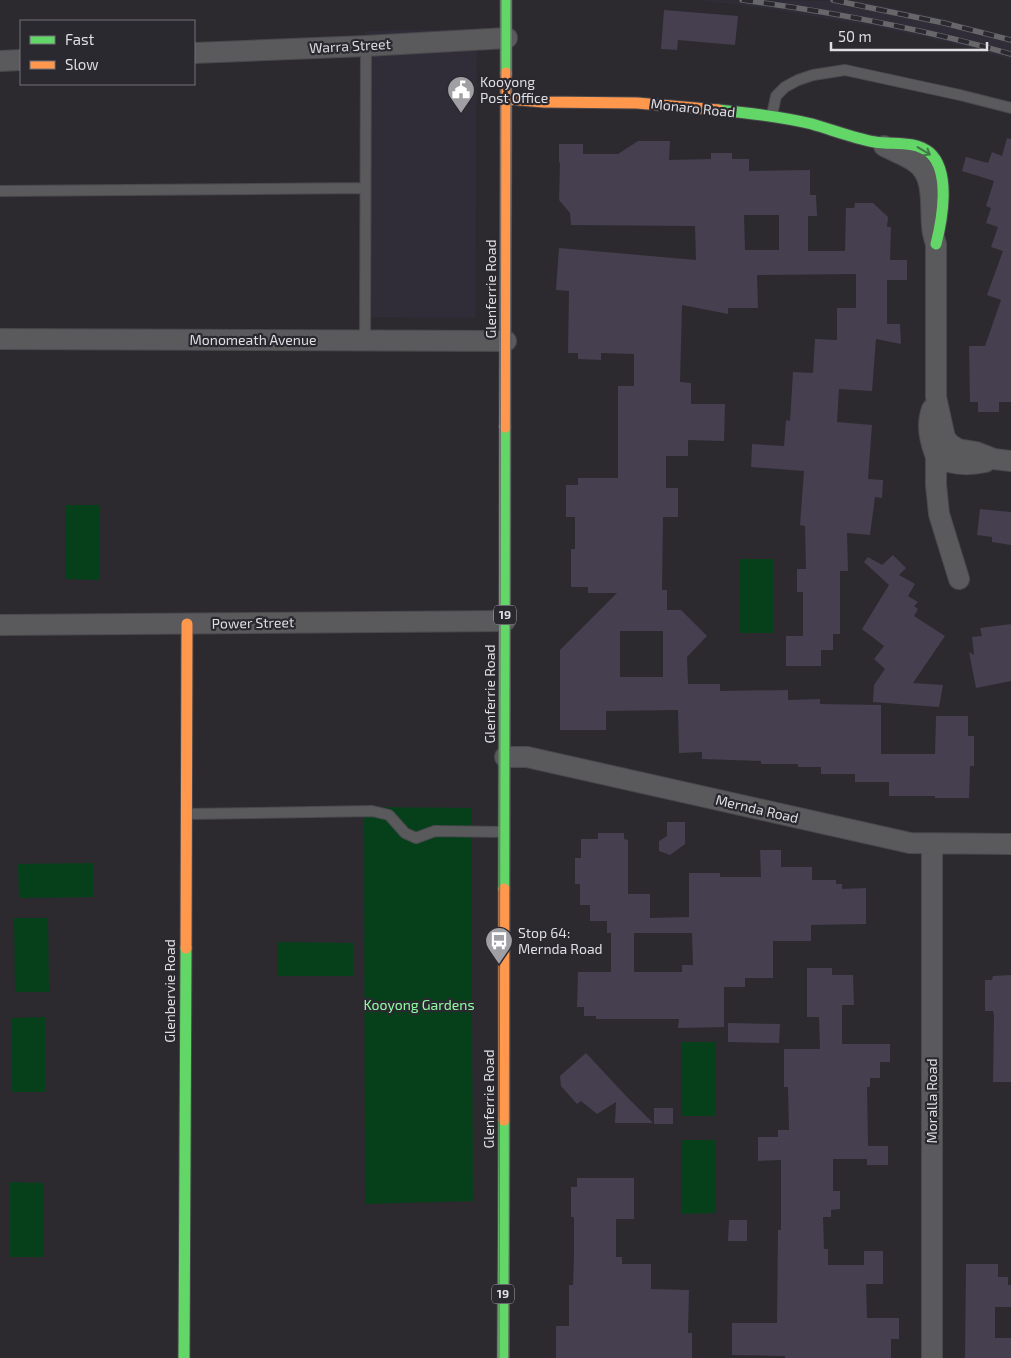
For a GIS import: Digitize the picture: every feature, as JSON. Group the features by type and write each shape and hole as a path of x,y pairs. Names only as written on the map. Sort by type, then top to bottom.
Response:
{"main road":[{"name":"Glenferrie Road","path":"503,1358 506,0"},
{"name":"Monaro Road","path":"506,99 653,104 772,116 877,142"},
{"name":"Glenbervie Road","path":"184,1358 187,624"}],"street":[{"name":"Warra Street","path":"195,53 507,38"},
{"path":"0,61 20,60"},
{"name":"Monaro Road","path":"877,142 915,162 923,169 928,179 932,204 932,227 936,244 936,397 929,416 929,423 931,442 941,450 936,485 939,514 959,579"},
{"name":"Monomeath Avenue","path":"0,339 506,341"},
{"path":"941,450 950,464 975,464 1002,460"},
{"name":"Power Street","path":"0,624 505,620"},
{"name":"Mernda Road","path":"505,757 526,757 910,843 932,845 1011,844"},
{"name":"Moralla Road","path":"932,845 932,1358"}],"lane":[{"path":"365,340 366,46"},
{"path":"772,116 776,96 786,87 798,80 813,75 845,70 1011,108"},
{"path":"0,191 365,188"},
{"path":"186,814 372,812 389,815 405,833 416,838 435,831 505,832"}],"shaded area":[{"path":"697,0 860,1 932,16 1011,36 1011,59 942,41 867,25 758,7"},
{"path":"477,29 475,318 360,317 365,31"}],"green space":[{"path":"65,505 99,505 99,580 65,579"},
{"path":"739,559 773,559 773,633 739,633"},
{"name":"Kooyong Gardens","path":"364,807 471,808 473,1201 365,1204"},
{"path":"93,863 93,897 19,898 18,864"},
{"path":"14,918 48,918 49,992 15,992"},
{"path":"278,942 353,943 353,976 278,976"},
{"path":"45,1017 45,1092 11,1092 11,1018"},
{"path":"682,1042 715,1042 716,1116 681,1116"},
{"path":"682,1140 716,1140 715,1213 681,1214"},
{"path":"10,1182 44,1183 44,1257 10,1257"}],"building":[{"path":"664,10 738,16 735,45 678,40 677,50 661,49"},
{"path":"1007,138 1011,139 1011,402 999,402 999,412 978,412 978,402 970,402 969,346 985,346 1001,300 987,295 1003,251 991,247 998,227 986,223 991,208 986,206 994,181 962,171 966,157 988,163 992,152 1002,156"},
{"path":"638,141 670,141 669,160 711,159 711,153 732,153 732,159 749,159 749,171 810,170 810,195 816,195 817,216 808,216 808,251 845,251 846,208 854,208 855,203 873,203 888,217 887,227 891,227 890,260 907,260 907,280 887,280 887,324 900,324 901,344 876,339 872,391 839,389 837,422 872,425 868,479 883,480 882,498 875,497 870,535 847,533 848,571 840,571 840,634 833,634 833,650 821,650 821,666 786,666 786,636 803,636 803,592 797,592 797,569 806,569 805,526 800,525 804,471 751,467 752,444 784,446 786,420 790,421 793,372 813,373 815,339 837,340 837,308 856,308 856,274 757,275 758,308 728,308 728,314 682,305 680,382 691,383 691,404 725,404 724,441 688,440 688,456 666,456 666,488 678,488 678,517 663,517 662,590 667,590 667,610 681,610 707,636 687,657 688,684 720,684 720,691 788,690 788,700 820,699 820,704 881,705 881,754 935,754 936,716 968,716 968,736 974,736 974,766 970,766 969,798 889,796 889,782 855,782 855,774 821,774 821,767 798,767 798,764 761,764 761,761 702,759 702,752 679,753 678,710 606,711 606,730 560,730 560,650 617,593 588,593 588,587 571,587 571,549 575,549 575,517 566,517 566,485 578,485 578,478 618,478 618,386 634,386 634,354 601,353 601,360 578,359 578,353 568,353 569,291 556,290 559,248 696,260 695,226 571,225 570,213 559,200 559,144 583,144 583,154 618,154","holes":["744,215 779,215 779,250 745,250","620,631 663,631 663,677 620,677"]},
{"path":"980,509 1011,512 1011,545 992,542 992,537 977,535"},
{"path":"893,555 906,568 899,575 915,584 908,596 918,602 914,606 918,609 914,616 945,636 913,683 943,685 939,707 873,702 874,685 885,669 874,659 884,646 862,629 889,585 864,562 868,557 882,565"},
{"path":"1011,624 1011,681 976,688 969,652 974,655 972,637 982,636 980,628"},
{"path":"667,822 685,822 685,844 670,855 659,851 659,841 667,836"},
{"path":"598,833 624,833 624,839 628,840 628,894 650,894 650,918 689,917 689,873 720,873 720,877 761,877 760,850 781,850 781,867 812,867 812,880 836,880 836,884 842,884 842,889 866,888 866,924 811,925 811,941 773,941 773,978 745,978 745,987 724,987 724,1027 678,1028 679,1019 596,1019 596,1016 584,1016 584,1007 577,1007 578,972 611,972 611,933 607,933 607,921 590,921 590,905 580,905 580,884 575,884 575,858 581,858 581,839 598,839","holes":["634,933 692,933 693,965 682,965 682,972 634,972"]},
{"path":"807,968 832,968 832,975 853,975 854,1005 842,1005 842,1044 890,1044 890,1062 880,1062 880,1078 870,1078 870,1087 867,1087 868,1146 888,1146 888,1165 867,1165 867,1159 833,1159 833,1191 840,1191 840,1209 831,1210 831,1217 823,1217 824,1249 828,1249 828,1265 864,1265 864,1251 883,1251 883,1284 866,1284 867,1318 899,1318 899,1339 891,1339 891,1358 785,1358 785,1356 732,1355 732,1323 777,1323 778,1230 781,1230 781,1160 758,1161 758,1137 778,1137 778,1130 789,1130 788,1087 784,1087 784,1049 820,1049 819,1017 807,1017"},
{"path":"1011,975 1011,1082 993,1082 994,1015 993,1011 985,1011 985,980 992,980 993,976"},
{"path":"728,1023 780,1024 779,1043 728,1042"},
{"path":"586,1053 653,1123 615,1123 616,1102 597,1114 581,1101 577,1104 561,1086 560,1076"},
{"path":"654,1108 673,1108 673,1124 654,1124"},
{"path":"577,1178 634,1178 634,1219 616,1219 616,1257 622,1257 622,1264 651,1264 651,1289 689,1290 688,1333 692,1333 692,1358 556,1358 556,1326 569,1326 569,1285 573,1285 574,1257 574,1217 571,1217 571,1187 577,1187"},
{"path":"729,1220 747,1220 747,1241 728,1241"},
{"path":"966,1264 998,1264 998,1277 1008,1277 1008,1285 1011,1285 1011,1307 995,1307 995,1338 1011,1338 1011,1358 965,1358"}],"tram line":[{"path":"499,1358 501,0"},
{"path":"509,1358 511,0"}],"railway":[{"path":"742,0 878,22 1011,54"},
{"path":"833,0 944,23 1011,40"}],"traffic: fast":[{"path":"506,0 506,73"},
{"path":"718,110 789,119 867,140 917,146 924,149 937,161 943,184 941,222 936,244"},
{"path":"504,889 505,427"},
{"path":"184,1358 186,948"},
{"path":"503,1358 504,1120"}],"traffic: slow":[{"path":"505,427 506,73"},
{"path":"507,99 544,102 637,103 718,110"},
{"path":"186,948 187,624"},
{"path":"504,889 504,1120"}],"place":[{"name":"Kooyong Post Office","path":"461,114"},
{"name":"Stop 64: Mernda Road","path":"499,965"}]}
